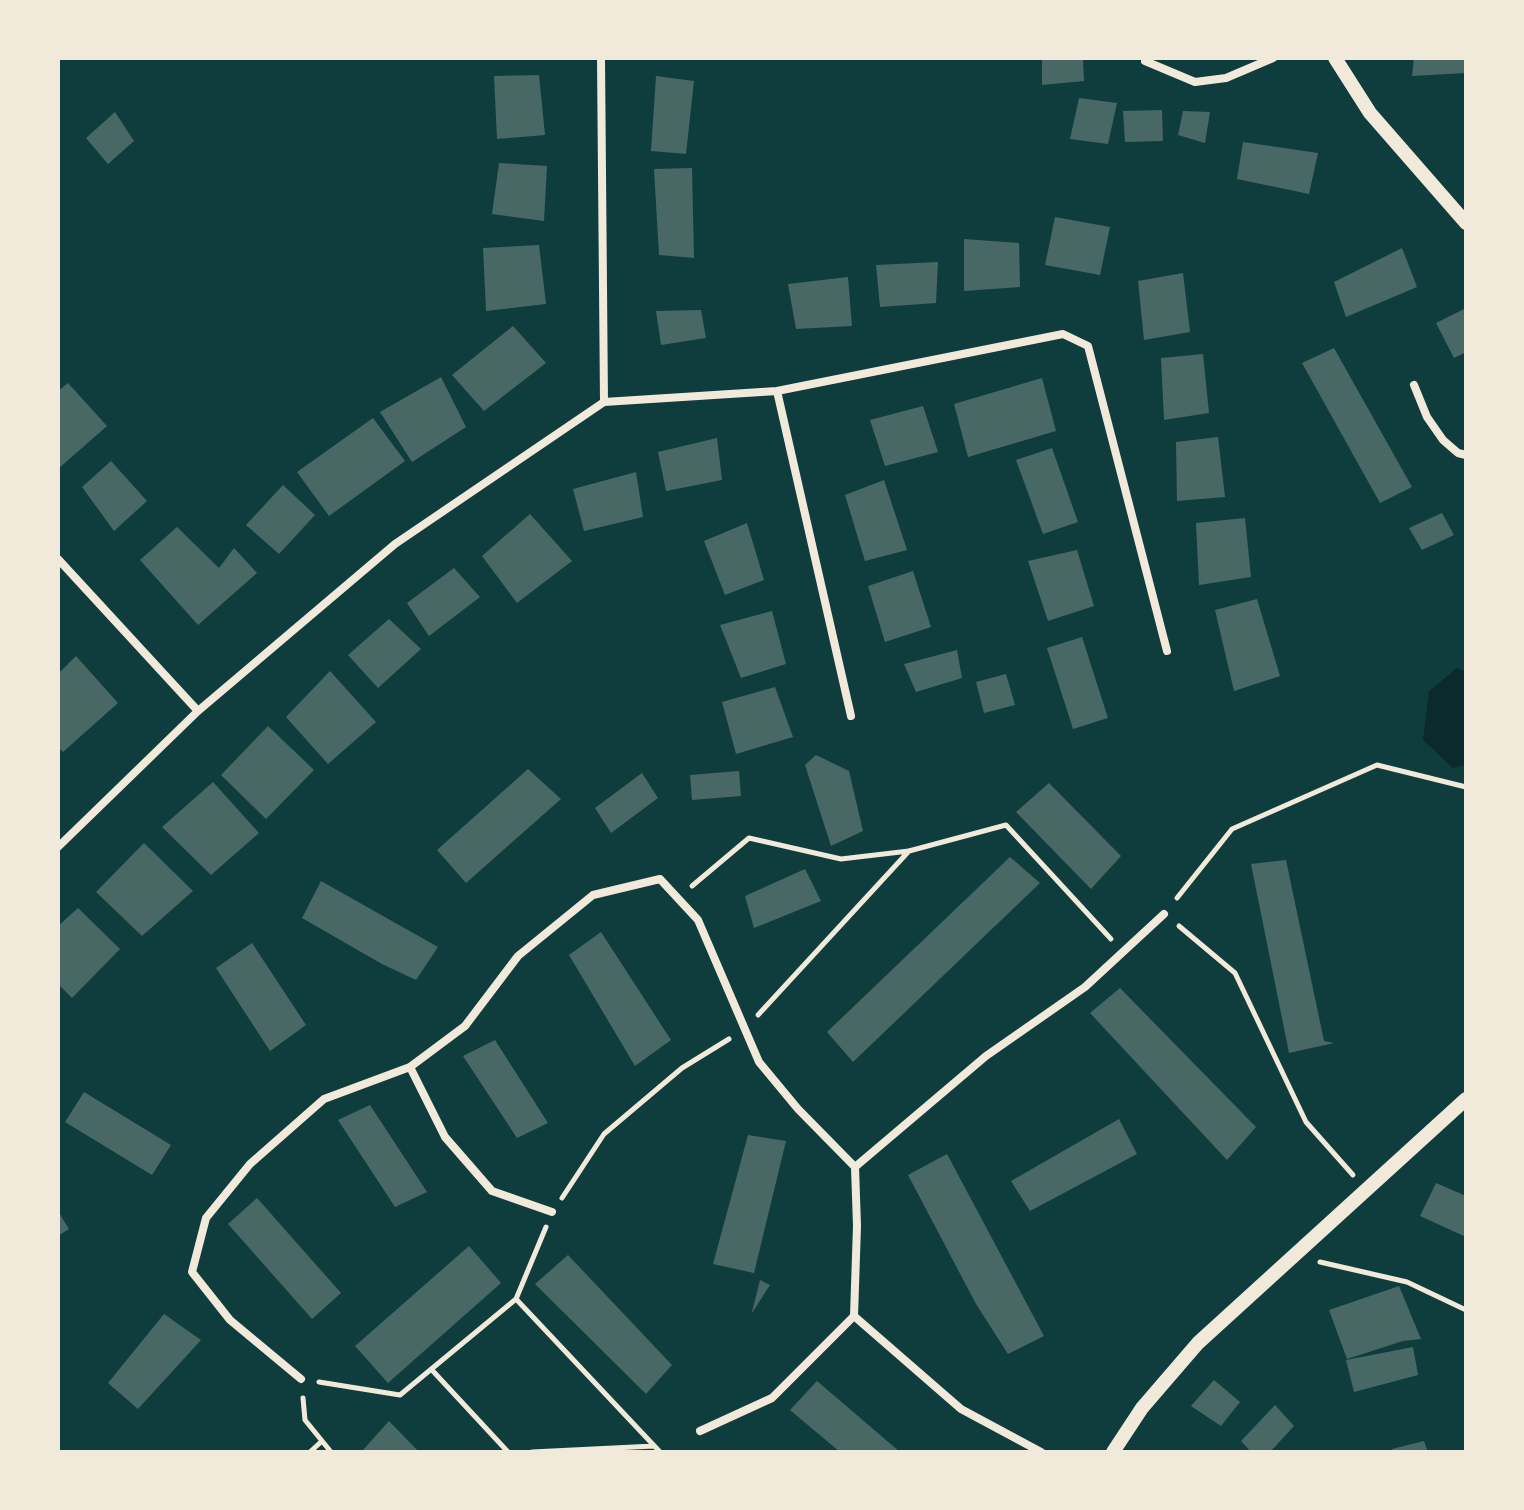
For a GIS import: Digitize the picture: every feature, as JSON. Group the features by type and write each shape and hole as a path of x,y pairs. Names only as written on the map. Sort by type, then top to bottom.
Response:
{"street":[{"path":"601,58 604,402"},
{"path":"1145,61 1195,82 1226,78 1273,58"},
{"path":"1335,58 1370,113 1466,223"},
{"path":"58,847 198,711 395,544 604,402 777,391 1063,334 1088,346 1167,651"},
{"path":"1414,385 1427,417 1443,440 1458,453 1466,455"},
{"path":"777,391 851,716"},
{"path":"58,559 198,711"},
{"path":"301,1379 230,1320 192,1272 206,1218 250,1164 324,1099 410,1067 465,1026 518,956 593,895 660,879 698,920 759,1062 798,1109 855,1167 854,1316 772,1398 700,1431"},
{"path":"855,1167 986,1056 1085,987 1164,914"},
{"path":"410,1067 445,1137 492,1191 552,1212"},
{"path":"1113,1452 1142,1408 1198,1343 1466,1099"},
{"path":"854,1316 961,1409 1041,1452"}],"path":[{"path":"1366,1189 1306,1122 1235,973 1164,914 1232,829 1377,765 1466,787"},
{"path":"677,898 749,838 841,859 909,851 1006,825 1123,952"},
{"path":"331,1452 305,1420 301,1379 400,1395 516,1299 552,1212 604,1134 682,1068 746,1028 909,851"},
{"path":"1292,1255 1407,1282 1466,1310"},
{"path":"516,1299 660,1452"},
{"path":"431,1369 508,1452"},
{"path":"310,1452 322,1441"},
{"path":"532,1452 654,1446"}],"water":[{"path":"1457,668 1466,672 1466,765 1453,768 1423,740 1429,691"}],"building":[{"path":"1042,58 1083,58 1084,81 1042,85"},
{"path":"1414,58 1466,58 1466,73 1412,76"},
{"path":"539,75 545,135 497,139 494,76"},
{"path":"656,76 694,81 686,154 651,151"},
{"path":"1079,98 1117,103 1108,144 1070,139"},
{"path":"1162,110 1163,141 1125,142 1123,111"},
{"path":"1183,111 1210,112 1205,143 1178,135"},
{"path":"115,112 134,141 108,164 86,138"},
{"path":"1243,142 1318,153 1309,194 1237,179"},
{"path":"499,163 547,166 544,221 492,214"},
{"path":"692,168 694,258 659,255 654,169"},
{"path":"1055,217 1110,227 1100,275 1045,265"},
{"path":"964,239 1019,243 1020,287 964,291"},
{"path":"539,245 546,304 486,311 483,248"},
{"path":"1402,248 1417,287 1346,317 1334,282"},
{"path":"938,262 936,303 880,307 876,265"},
{"path":"1183,273 1190,332 1144,340 1138,281"},
{"path":"848,277 852,326 796,329 788,284"},
{"path":"1466,308 1466,352 1454,358 1436,323"},
{"path":"701,310 706,338 661,345 656,311"},
{"path":"513,326 546,363 484,411 452,375"},
{"path":"1334,348 1412,487 1380,503 1302,363"},
{"path":"1203,354 1209,413 1164,420 1161,358"},
{"path":"441,377 466,427 412,462 380,412"},
{"path":"1042,378 1056,431 968,457 954,404"},
{"path":"68,383 107,426 58,469 58,391"},
{"path":"923,406 938,452 885,466 870,420"},
{"path":"373,418 405,461 329,516 297,472"},
{"path":"1218,437 1225,497 1177,501 1176,442"},
{"path":"717,438 722,480 666,491 658,452"},
{"path":"1052,448 1078,522 1043,534 1016,460"},
{"path":"111,461 147,501 114,531 82,487"},
{"path":"636,472 643,517 584,531 573,489"},
{"path":"884,480 907,550 865,561 845,495"},
{"path":"283,485 315,515 279,554 246,525"},
{"path":"1442,513 1454,535 1422,550 1409,528"},
{"path":"530,514 572,561 517,603 482,556"},
{"path":"1245,518 1251,577 1199,585 1196,523"},
{"path":"747,523 764,580 725,595 704,541"},
{"path":"177,527 219,568 234,548 257,573 198,625 140,560"},
{"path":"1077,550 1094,606 1048,621 1028,561"},
{"path":"454,568 480,597 429,636 407,603"},
{"path":"913,571 931,627 885,642 868,586"},
{"path":"1257,599 1280,676 1234,691 1215,610"},
{"path":"772,611 786,664 741,678 720,625"},
{"path":"389,619 421,649 378,688 348,655"},
{"path":"1082,637 1108,718 1073,729 1047,648"},
{"path":"957,650 962,678 916,692 904,664"},
{"path":"76,656 118,703 63,752 58,747 58,674"},
{"path":"330,671 376,722 328,764 286,717"},
{"path":"1006,674 1015,705 984,713 976,682"},
{"path":"775,687 793,737 736,754 722,702"},
{"path":"268,726 314,770 266,819 221,775"},
{"path":"816,755 849,771 863,831 831,846 805,765"},
{"path":"528,769 561,799 466,883 437,850"},
{"path":"739,771 741,796 692,800 690,775"},
{"path":"642,773 658,798 611,833 595,808"},
{"path":"213,782 259,833 211,875 162,827"},
{"path":"1049,783 1121,856 1091,889 1016,812"},
{"path":"144,843 193,891 142,936 96,892"},
{"path":"1010,857 1040,883 853,1062 827,1032"},
{"path":"1286,860 1324,1041 1334,1043 1289,1053 1251,864"},
{"path":"805,869 821,901 754,928 745,896"},
{"path":"321,881 438,947 416,980 302,918"},
{"path":"78,908 120,949 72,998 58,984 58,926"},
{"path":"601,932 671,1040 635,1066 569,955"},
{"path":"252,943 306,1025 270,1051 216,968"},
{"path":"1120,988 1256,1127 1227,1160 1090,1013"},
{"path":"495,1040 548,1123 517,1138 463,1056"},
{"path":"84,1092 171,1145 152,1175 65,1122"},
{"path":"370,1105 427,1192 395,1207 338,1120"},
{"path":"1119,1119 1137,1154 1030,1211 1011,1181"},
{"path":"748,1135 786,1141 754,1273 713,1264"},
{"path":"947,1154 1044,1336 1008,1354 976,1304 908,1175"},
{"path":"1436,1183 1466,1196 1464,1236 1420,1216"},
{"path":"257,1198 341,1293 312,1319 228,1224"},
{"path":"58,1211 69,1229 58,1236"},
{"path":"469,1246 501,1283 388,1383 355,1346"},
{"path":"568,1255 672,1365 646,1394 535,1284"},
{"path":"760,1280 770,1285 752,1313 752,1312"},
{"path":"1399,1286 1421,1339 1403,1341 1347,1359 1329,1310"},
{"path":"164,1314 201,1340 138,1409 108,1383"},
{"path":"1413,1347 1418,1375 1354,1392 1346,1360"},
{"path":"1214,1380 1240,1402 1221,1426 1191,1406"},
{"path":"817,1381 900,1452 840,1452 790,1410"},
{"path":"1275,1405 1294,1426 1270,1452 1251,1452 1241,1441"},
{"path":"389,1421 419,1452 363,1450"},
{"path":"1424,1441 1428,1452 1393,1452 1392,1449"}]}
